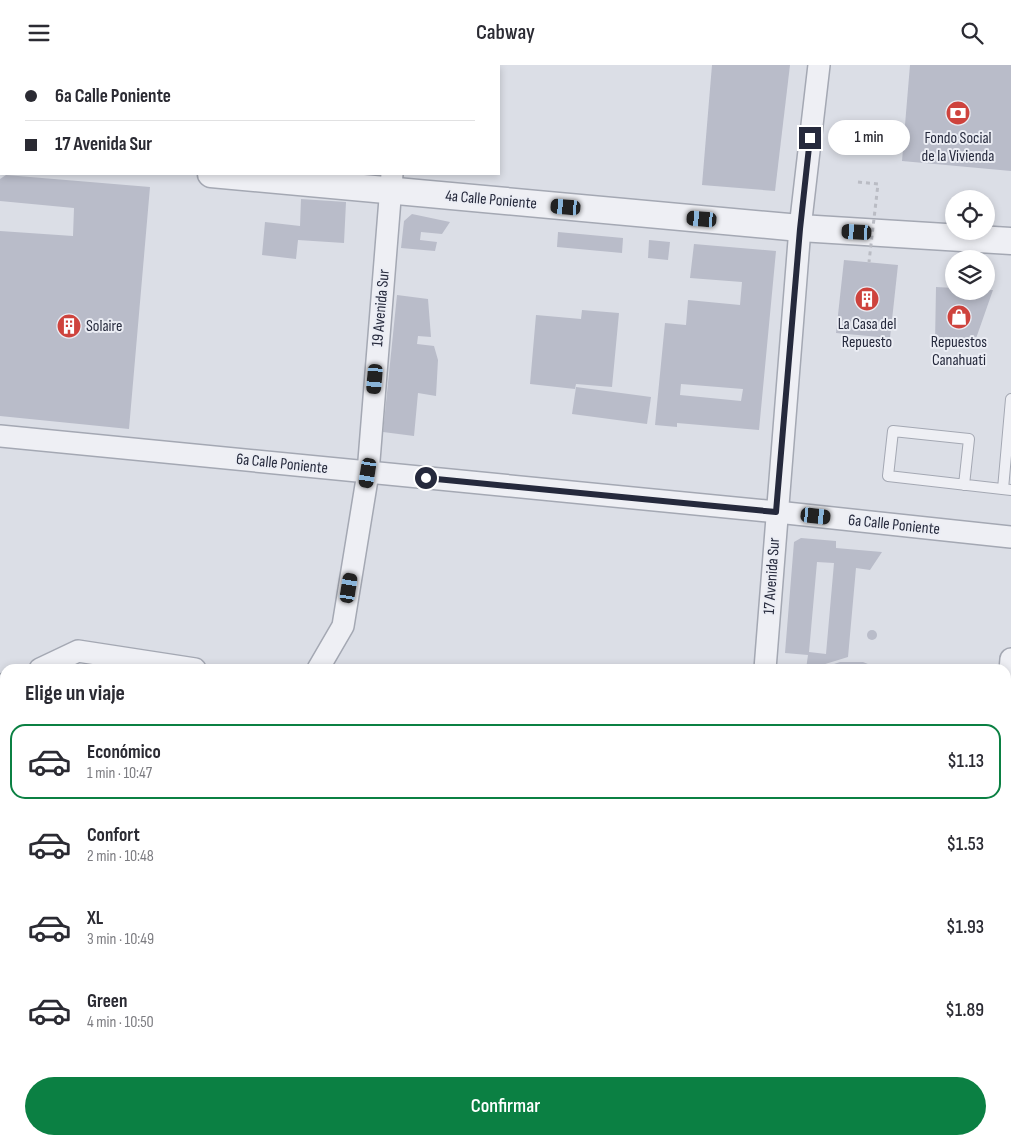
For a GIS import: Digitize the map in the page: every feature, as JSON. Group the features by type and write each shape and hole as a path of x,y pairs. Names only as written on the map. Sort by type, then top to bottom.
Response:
{"street":[{"name":"17 Avenida Sur","path":"765,664 800,229 819,65"},
{"name":"4a Calle Poniente","path":"234,175 391,182 800,229 1011,241"},
{"name":"19 Avenida Sur","path":"321,664 343,626 368,473 391,182"},
{"name":"6a Calle Poniente","path":"0,436 776,512 1011,537"},
{"path":"51,664 78,651 162,664"}],"lane":[{"path":"964,485 969,439 893,431 888,475 964,485 1007,489 1011,399"}],"path":[{"path":"858,182 878,184 869,262"}],"building":[{"path":"712,65 790,65 775,191 702,185"},
{"name":"Fondo Social de la Vivienda","path":"910,65 1011,65 1011,171 902,161"},
{"name":"Solaire","path":"6,175 150,187 129,429 0,416 0,231 73,236 74,208 0,201 0,179"},
{"path":"301,199 346,202 344,243 298,240 296,259 262,255 265,222 300,226"},
{"path":"412,214 450,222 442,234 421,232 420,240 437,242 435,251 401,248 404,221"},
{"path":"558,232 623,238 622,253 557,247"},
{"path":"649,240 670,242 668,260 648,258"},
{"path":"694,244 776,251 759,430 677,423 677,427 655,425 665,323 686,325 688,300 740,305 742,282 690,278","holes":["681,384 743,389 741,401 680,395"]},
{"name":"La Casa del Repuesto","path":"844,260 898,265 890,338 836,333"},
{"name":"Repuestos Canahuati","path":"936,287 945,288 945,300 989,300 973,347 935,343"},
{"path":"397,295 428,299 431,337 418,336 417,344 434,346 438,360 436,396 418,393 414,436 383,432"},
{"path":"582,310 619,313 612,387 576,384 575,389 530,384 536,315 581,319"},
{"path":"576,387 651,397 647,424 572,414"},
{"path":"801,538 836,541 836,548 882,552 870,570 856,568 848,657 825,664 807,664 808,655 785,653 794,542","holes":["817,562 834,563 826,654 809,652"]},
{"path":"870,630 874,630 877,635 876,639 870,640 867,637 867,633"},
{"path":"840,662 863,662 868,664 834,664"}],"place":[{"name":"Fondo Social de la Vivienda","path":"958,113"},
{"name":"La Casa del Repuesto","path":"867,299"},
{"name":"Repuestos Canahuati","path":"959,317"},
{"name":"Solaire","path":"69,326"}],"route":[{"path":"426,478 776,512 800,229 810,138"}]}
